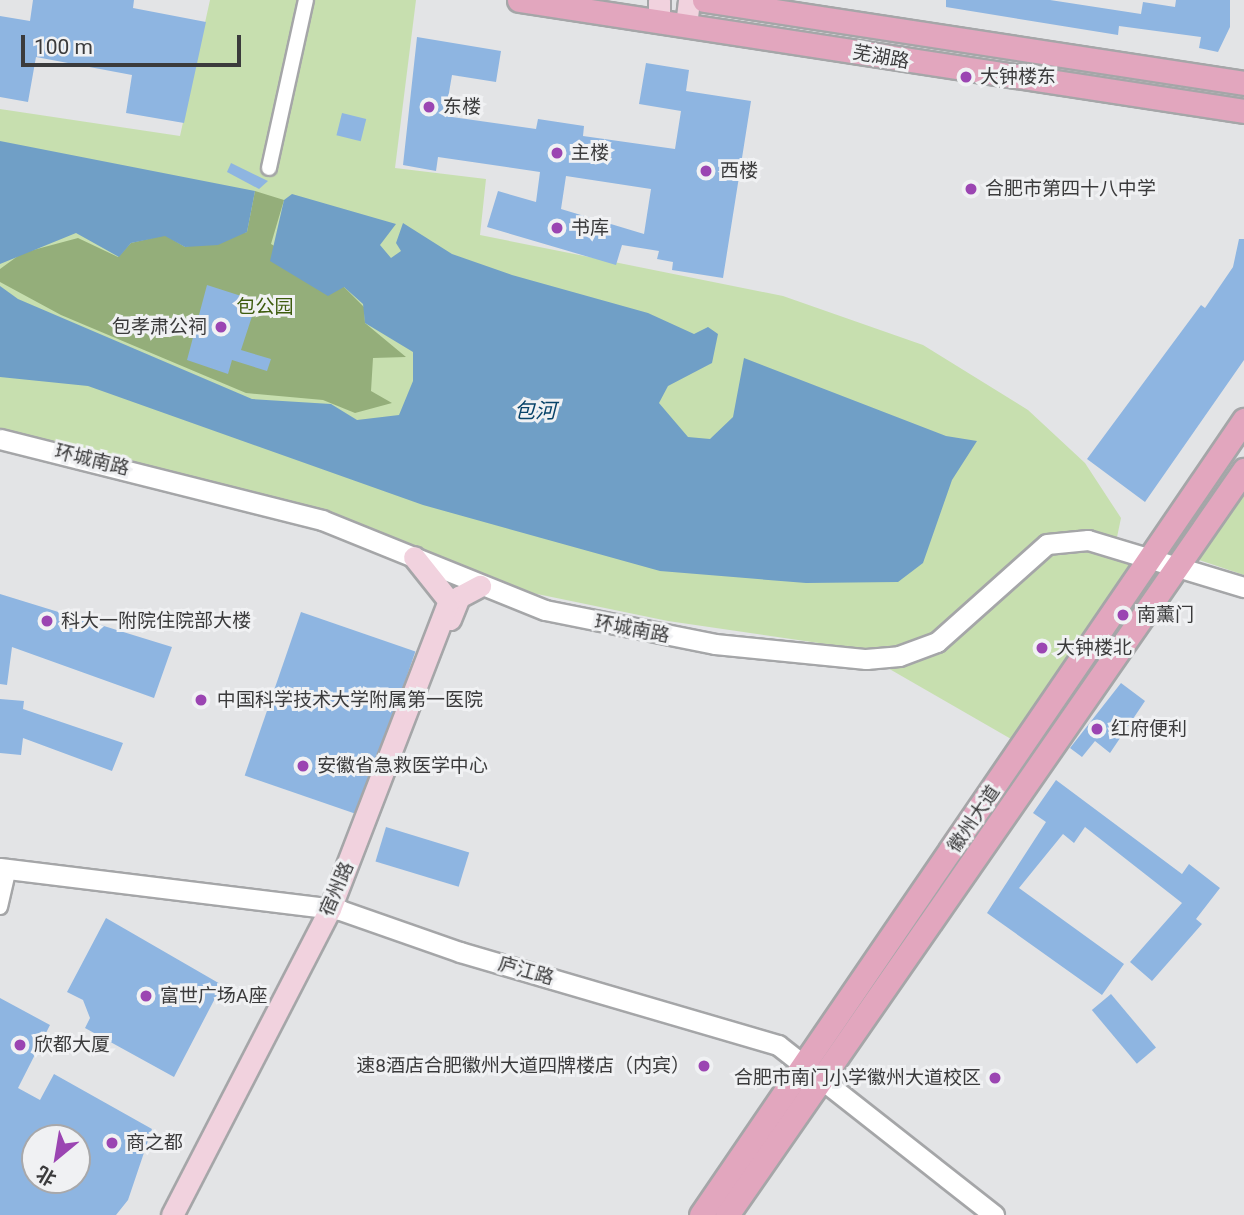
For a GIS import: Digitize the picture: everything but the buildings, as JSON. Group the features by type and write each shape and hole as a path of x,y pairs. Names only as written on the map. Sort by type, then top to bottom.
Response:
{"main road":[{"name":"芜湖路","path":"519,0 659,10 686,25 1244,111"},
{"path":"686,25 689,0"},
{"name":"芜湖路","path":"704,0 1244,83"},
{"name":"徽州大道","path":"727,1215 1150,557 1244,420"},
{"name":"徽州大道","path":"701,1215 818,1071 1244,470"},
{"name":"宿州路","path":"173,1215 335,909 449,601 414,557"},
{"name":"宿州路","path":"185,1215 335,909 459,597 480,586"}],"street":[{"path":"269,168 306,0"},
{"name":"环城南路","path":"0,439 322,520 545,610 636,632 866,659 937,642 1047,544 1088,540 1244,587"},
{"path":"0,907 4,870"},
{"name":"庐江路","path":"4,870 335,909 460,952 778,1045 818,1071 994,1215"}],"green space":[{"name":"包公园","path":"210,0 416,0 395,168 486,179 480,235 783,296 923,345 1028,410 1085,463 1121,518 1116,542 1153,552 1023,746 853,648 668,621 488,584 459,597 406,564 311,521 0,444 0,109 180,136"},
{"path":"255,191 284,200 271,244 344,287 364,307 365,323 406,357 373,358 371,391 392,403 355,413 323,400 246,393 61,315 0,282 0,269 22,253 78,238 118,257 131,243 165,235 185,247 247,232"},
{"path":"1234,483 1244,494 1244,575 1196,559"}],"water":[{"path":"0,141 255,191 247,232 218,245 185,247 165,236 131,243 119,257 76,233 0,264"},
{"name":"包河","path":"292,194 396,224 380,245 391,258 401,251 396,243 403,223 452,254 512,275 648,313 694,334 708,327 718,334 712,363 668,386 659,403 688,437 710,439 733,417 744,358 946,436 977,441 952,480 923,563 898,582 806,583 660,571 423,505 88,386 0,377 0,286 18,299 252,399 331,404 357,420 399,415 413,381 413,352 365,323 363,304 344,287 328,296 270,261 284,200"}],"place":[{"name":"大钟楼东","path":"966,77"},
{"name":"东楼","path":"429,107"},
{"name":"主楼","path":"557,153"},
{"name":"西楼","path":"706,171"},
{"name":"合肥市第四十八中学","path":"971,189"},
{"name":"书库","path":"557,228"},
{"name":"包孝肃公祠","path":"221,327"},
{"name":"南薰门","path":"1123,615"},
{"name":"科大一附院住院部大楼","path":"47,621"},
{"name":"大钟楼北","path":"1042,648"},
{"name":"中国科学技术大学附属第一医院","path":"201,700"},
{"name":"红府便利","path":"1097,729"},
{"name":"安徽省急救医学中心","path":"303,766"},
{"name":"富世广场A座","path":"146,996"},
{"name":"欣都大厦","path":"20,1045"},
{"name":"速8酒店合肥徽州大道四牌楼店（内宾）","path":"704,1066"},
{"name":"合肥市南门小学徽州大道校区","path":"995,1078"},
{"name":"商之都","path":"112,1143"}]}
